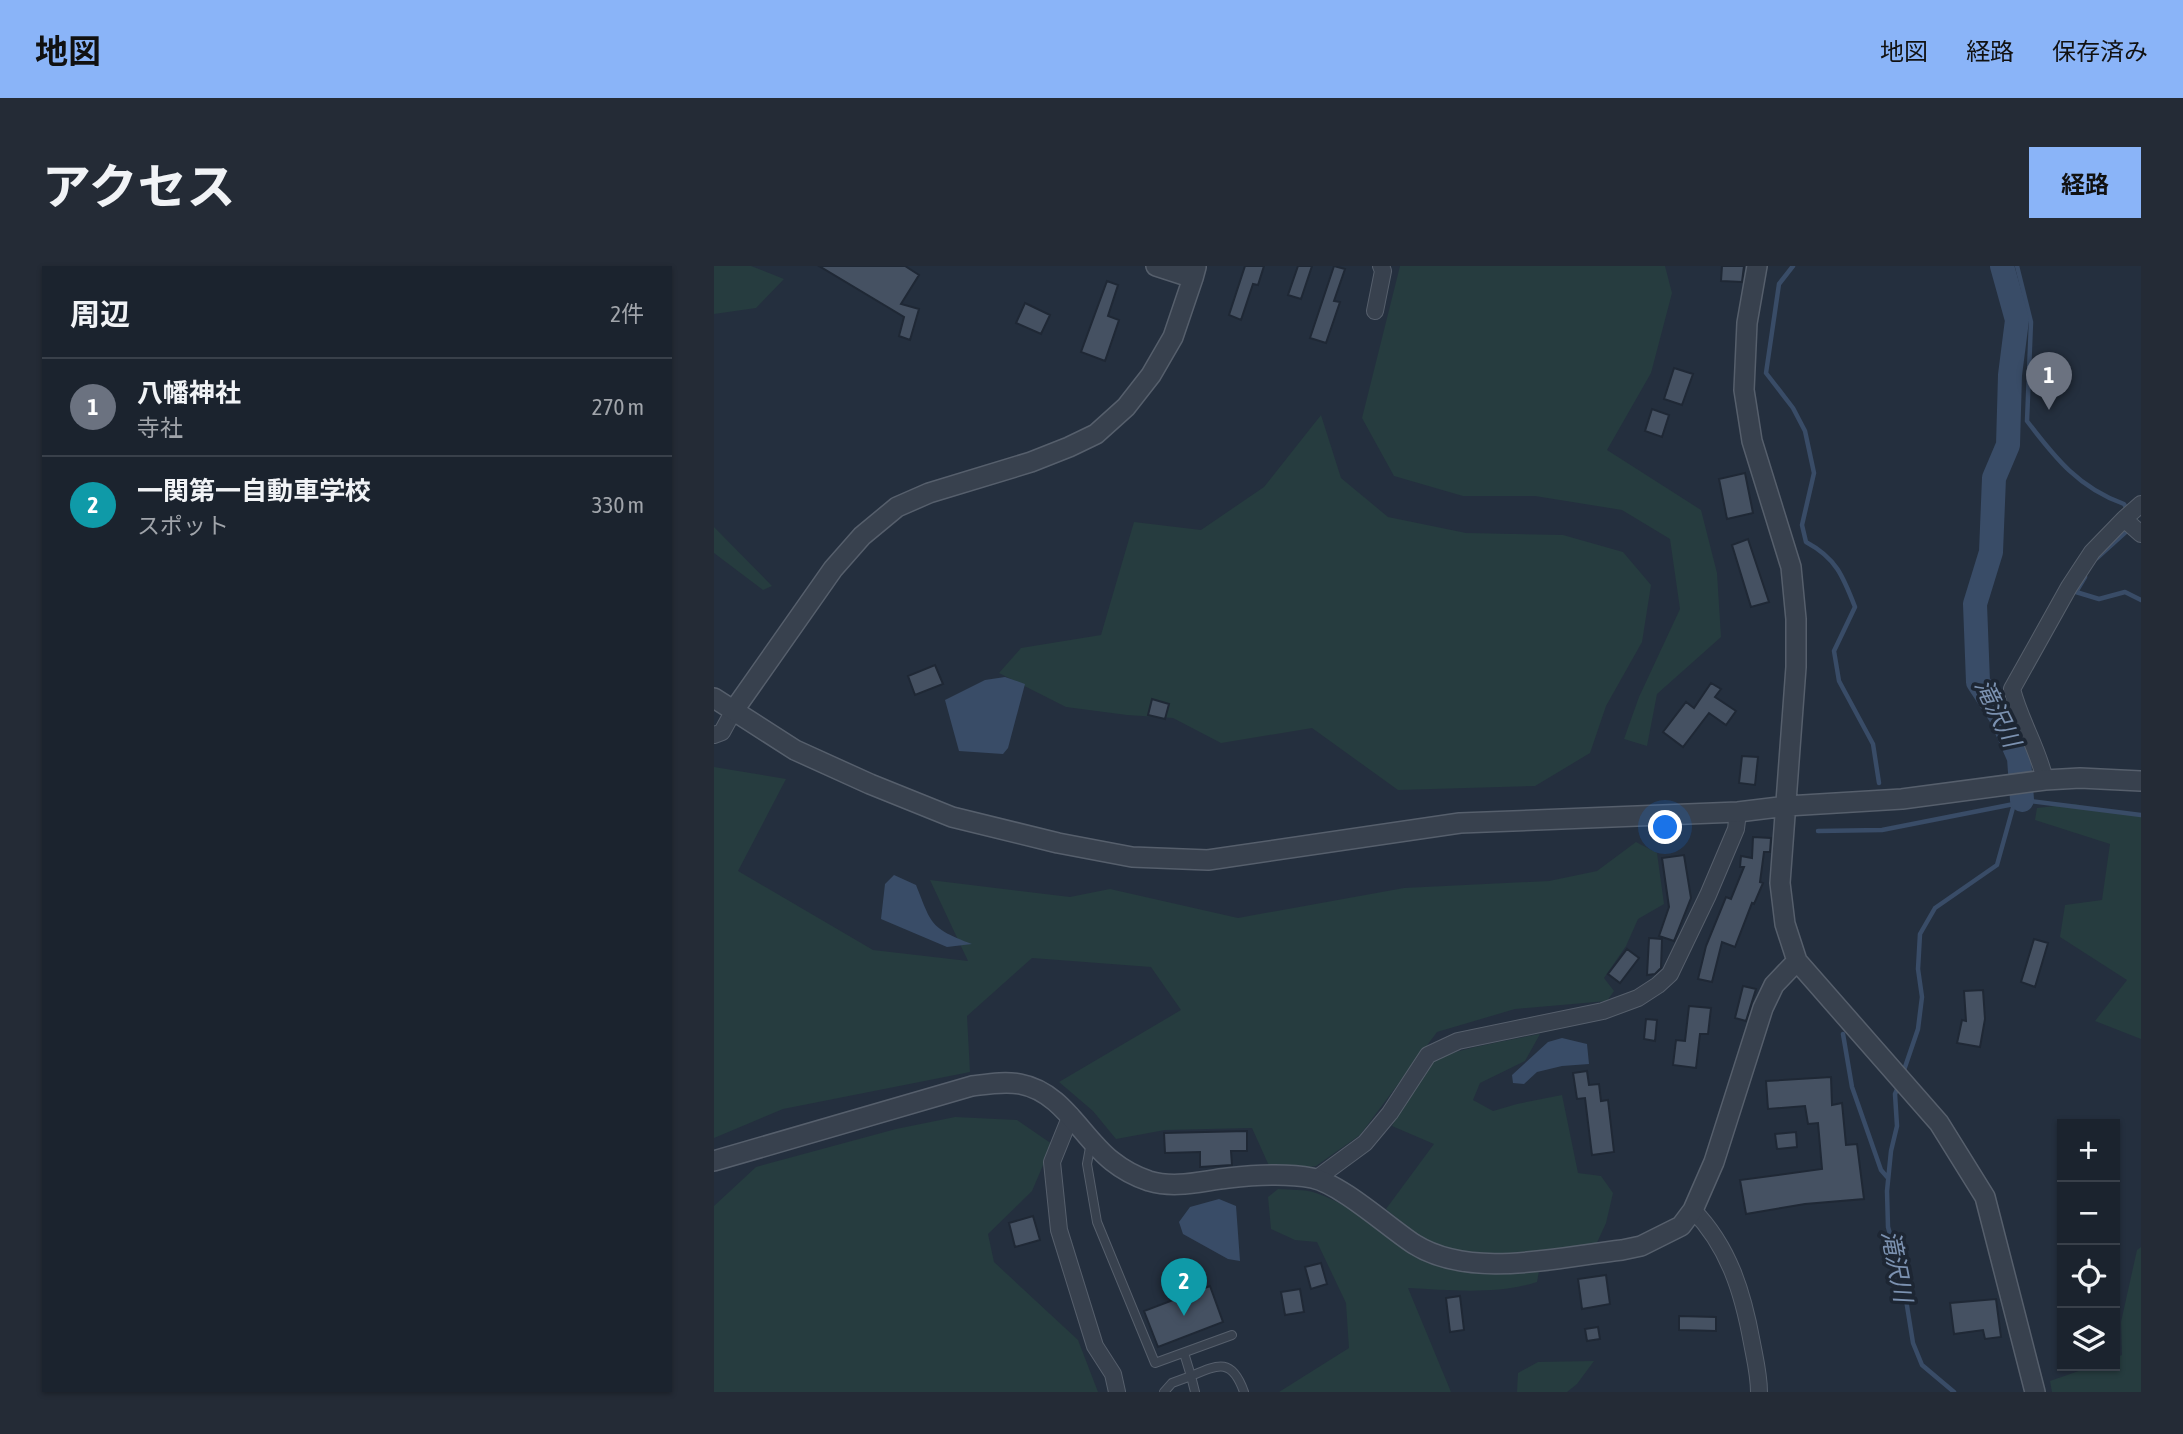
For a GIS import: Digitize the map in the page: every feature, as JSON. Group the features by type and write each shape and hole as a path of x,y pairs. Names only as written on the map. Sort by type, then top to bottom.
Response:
{"street":[{"path":"714,735 722,732 734,710 832,569 862,536 897,507 929,493 1031,462 1069,447 1096,434 1126,407 1151,376 1173,337 1195,272 1156,266"},
{"path":"1376,311 1383,271 1381,266"},
{"path":"1757,266 1746,323 1744,390 1752,441 1791,567 1796,619 1796,667 1780,883 1785,924 1797,961 1939,1123 1985,1197 2035,1392"},
{"path":"2045,780 2041,761 2018,713 2012,689 2069,587 2092,552 2141,504"},
{"path":"2124,519 2141,534"},
{"path":"714,698 795,750 952,817 1058,843 1132,857 1208,860 1460,823 1738,812 1787,806 1902,799 2045,780 2080,778 2141,782"},
{"path":"1316,1178 1365,1143 1390,1113 1428,1055 1458,1041 1603,1011 1638,998 1658,985 1670,974 1708,895 1736,829 1738,812"},
{"path":"714,1161 972,1086 1019,1084 1040,1092 1071,1115 1111,1161 1148,1181 1185,1185 1254,1175 1316,1178 1352,1199 1416,1245 1450,1259 1483,1265 1622,1250 1641,1245 1681,1226 1692,1210 1714,1162 1763,1008 1774,985 1797,961"},
{"path":"1071,1115 1052,1162 1059,1230 1095,1346 1113,1374 1118,1392"},
{"path":"1692,1210 1705,1223 1735,1272 1746,1309 1759,1392"}],"lane":[{"path":"1092,1139 1087,1164 1097,1222 1155,1363 1231,1335"},
{"path":"1184,1353 1195,1392"},
{"path":"1164,1392 1172,1383 1216,1366 1225,1366 1237,1375 1244,1392"}],"green space":[{"path":"714,266 751,266 784,279 756,308 714,314"},
{"path":"1400,266 1665,266 1672,293 1651,373 1607,450 1701,510 1717,573 1721,637 1657,694 1647,746 1624,739 1639,697 1680,609 1670,539 1622,510 1535,496 1463,496 1394,476 1362,418"},
{"path":"1321,415 1341,478 1388,517 1466,533 1563,535 1623,552 1651,585 1642,642 1606,706 1590,753 1535,786 1398,790 1312,728 1221,743 1173,718 1066,707 999,673 1021,648 1101,635 1134,522 1201,530 1264,487"},
{"path":"714,527 772,586 763,590 714,553"},
{"path":"714,767 786,779 738,871 873,950 968,961 930,880 1070,897 1110,889 1238,918 1404,888 1549,881 1597,871 1636,842 1657,853 1664,904 1638,919 1626,946 1604,978 1614,991 1607,1001 1515,1009 1437,1032 1360,1135 1316,1166 1288,1171 1270,1168 1252,1128 1165,1130 1116,1139 1093,1111 1059,1082 1181,1010 1151,967 1032,958 967,1016 970,1072 783,1109 714,1138"},
{"path":"2074,804 2141,816 2141,1039 2095,1021 2127,980 2060,937 2065,905 2102,900 2110,844 2035,820 2037,808"},
{"path":"1540,1034 1525,1061 1480,1083 1473,1100 1493,1111 1562,1095 1578,1173 1601,1176 1613,1193 1606,1223 1594,1249 1521,1255 1454,1255 1417,1235 1386,1209 1434,1144 1392,1126 1416,1083 1434,1061 1468,1049"},
{"path":"955,1117 1017,1120 1052,1144 1032,1191 988,1234 994,1262 1078,1340 1098,1392 714,1392 714,1206 756,1167 896,1129"},
{"path":"1278,1189 1307,1191 1332,1199 1418,1253 1446,1266 1485,1273 1539,1271 1537,1282 1489,1290 1408,1288 1451,1392 1279,1392 1349,1348 1346,1303 1317,1242 1295,1240 1271,1229 1268,1197"},
{"path":"2141,1247 2141,1392 2052,1392 2050,1381 2079,1371 2120,1371 2121,1322 2137,1250"},
{"path":"1594,1361 1577,1384 1567,1392 1517,1392 1518,1373 1538,1362"}],"water":[{"path":"1005,677 1025,684 1008,748 1003,754 959,751 945,700 985,680"},
{"path":"894,875 916,885 934,924 948,934 972,944 947,947 881,919 885,884"},
{"path":"1562,1038 1587,1044 1589,1064 1562,1066 1537,1072 1524,1084 1513,1083 1512,1075 1548,1042"},
{"path":"1219,1199 1236,1206 1240,1261 1228,1259 1183,1234 1179,1222 1190,1207"}],"building":[{"path":"819,266 905,266 919,275 901,304 919,309 910,340 899,336 904,317"},
{"path":"1245,266 1264,266 1258,285 1253,284 1241,320 1229,315"},
{"path":"1298,266 1312,266 1301,299 1288,295"},
{"path":"1334,266 1345,269 1334,301 1340,302 1326,343 1310,338"},
{"path":"1722,266 1744,266 1742,282 1721,281"},
{"path":"1107,281 1118,285 1108,316 1119,320 1105,361 1081,352"},
{"path":"1025,303 1050,315 1041,334 1016,323"},
{"path":"1674,368 1693,374 1682,405 1664,399"},
{"path":"1652,409 1669,415 1662,437 1645,431"},
{"path":"1745,473 1753,513 1727,519 1719,479"},
{"path":"1748,539 1769,602 1751,607 1732,545"},
{"path":"935,665 943,684 915,695 908,676"},
{"path":"1711,683 1721,689 1715,697 1736,711 1726,725 1709,713 1683,747 1663,732 1686,702 1694,708"},
{"path":"1152,699 1169,704 1165,719 1148,715"},
{"path":"1742,756 1758,757 1755,785 1739,783"},
{"path":"1753,837 1771,838 1770,852 1764,852 1760,882 1763,883 1735,947 1722,942 1712,982 1698,979 1706,946 1726,897 1731,899 1744,867 1740,867 1741,856 1752,858"},
{"path":"1684,855 1691,898 1674,941 1659,936 1669,907 1662,858"},
{"path":"1649,938 1662,939 1661,968 1655,974 1647,975"},
{"path":"2034,939 2048,943 2035,987 2021,982"},
{"path":"1627,949 1639,958 1620,983 1608,974"},
{"path":"1743,986 1756,989 1746,1021 1735,1018"},
{"path":"1983,990 1985,1019 1980,1047 1957,1043 1962,1020 1966,1021 1964,991"},
{"path":"1689,1006 1711,1008 1708,1034 1700,1034 1696,1068 1673,1065 1676,1040 1685,1041"},
{"path":"1646,1019 1657,1020 1655,1041 1644,1039"},
{"path":"1587,1071 1589,1085 1599,1084 1601,1101 1608,1100 1614,1152 1592,1155 1585,1098 1577,1099 1573,1073"},
{"path":"1831,1077 1832,1105 1842,1103 1846,1145 1857,1144 1864,1199 1805,1204 1746,1214 1740,1180 1822,1169 1818,1123 1808,1124 1805,1106 1768,1109 1766,1081"},
{"path":"1247,1131 1247,1151 1231,1151 1232,1165 1200,1167 1200,1152 1165,1153 1164,1133"},
{"path":"1796,1132 1797,1147 1777,1149 1775,1134"},
{"path":"1033,1216 1040,1240 1015,1247 1009,1223"},
{"path":"1321,1263 1327,1284 1311,1289 1305,1267"},
{"path":"1606,1275 1610,1304 1582,1309 1578,1279"},
{"path":"1210,1286 1223,1322 1158,1347 1144,1311"},
{"path":"1300,1289 1304,1312 1285,1315 1281,1292"},
{"path":"1460,1296 1464,1330 1450,1332 1446,1298"},
{"path":"1996,1299 2001,1337 1985,1339 1983,1330 1954,1334 1950,1303"},
{"path":"1679,1316 1716,1317 1716,1331 1679,1330"},
{"path":"1598,1327 1600,1339 1587,1341 1585,1329"}],"waterway":[{"path":"1793,266 1779,284 1766,373 1793,408 1805,431 1814,473 1802,525 1806,542 1832,561 1855,607 1834,651 1839,681 1873,744 1879,783"},
{"name":"滝沢川","path":"2002,266 2017,320 2010,375 2008,445 1994,478 1991,552 1975,604 1978,682 2001,717 2019,758 2022,800"},
{"path":"2017,266 2031,322 2027,421 2069,470 2094,489 2124,504 2128,511"},
{"path":"2097,558 2129,529"},
{"path":"2085,577 2076,592 2099,599 2125,592 2141,600"},
{"name":"滝沢川","path":"1903,1073 1918,1029 1922,997 1918,969 1920,934 1935,908 1997,865 2014,804 2022,800 2141,815"},
{"path":"1818,831 1882,830 2014,804"},
{"path":"1843,1034 1852,1087 1881,1170 1888,1178"},
{"name":"滝沢川","path":"1899,1085 1895,1094 1897,1126 1891,1151 1887,1191 1888,1227 1902,1275 1913,1343 1922,1365 1954,1392"}],"place":[{"name":"八幡神社","path":"2049,410"},
{"name":"一関第一自動車学校","path":"1184,1316"}]}
